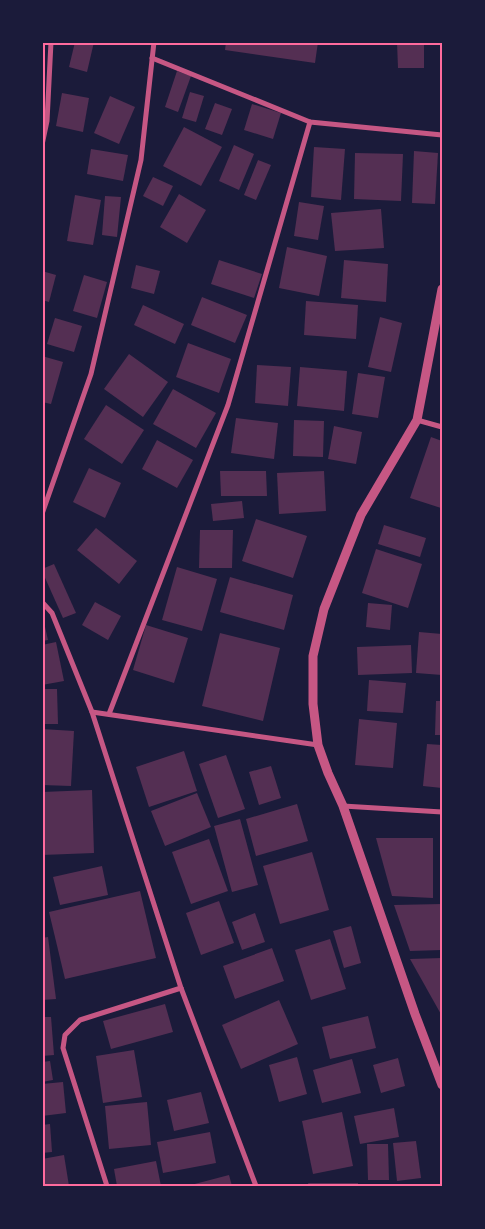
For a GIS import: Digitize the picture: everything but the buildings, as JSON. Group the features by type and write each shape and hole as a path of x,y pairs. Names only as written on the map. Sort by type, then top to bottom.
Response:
{"street":[{"path":"42,145 47,121 51,42"},
{"path":"42,514 91,374 141,160 154,42"},
{"path":"152,58 310,122 442,135"},
{"path":"109,714 228,405 310,122"},
{"path":"442,289 417,420 361,515 324,609 313,656 313,704 318,745 342,806 442,1085"},
{"path":"417,420 442,427"},
{"path":"42,602 52,613 92,712 181,988 256,1186"},
{"path":"92,712 318,745"},
{"path":"342,806 442,812"},
{"path":"107,1186 63,1048 65,1035 80,1020 181,988"}]}
